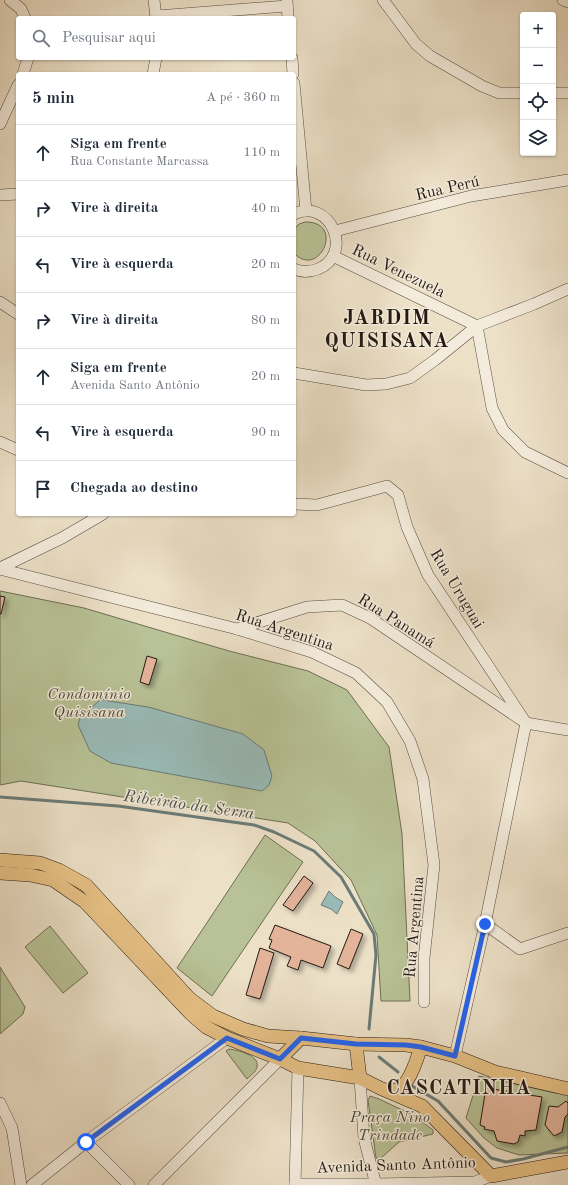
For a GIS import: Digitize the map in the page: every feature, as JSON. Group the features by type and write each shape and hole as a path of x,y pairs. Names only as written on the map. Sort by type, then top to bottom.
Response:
{"main road":[{"path":"0,860 40,864 59,870 86,885 189,998 213,1016 243,1029 268,1036 356,1044 406,1045 421,1047 455,1056 495,1072 568,1089"},
{"path":"0,873 30,875 53,880 85,902 191,1014 206,1027 227,1038 280,1059 298,1068 360,1078 422,1106 491,1176"},
{"path":"280,1059 301,1038"},
{"path":"356,1044 360,1078"},
{"path":"380,1088 390,1092 401,1087 406,1082 414,1070 421,1047"},
{"name":"Avenida Santo Antônio","path":"491,1176 568,1162"}],"street":[{"path":"10,0 21,9 25,16"},
{"path":"154,0 156,16"},
{"path":"383,0 416,44 430,56 499,93 520,93"},
{"path":"563,0 568,2"},
{"path":"165,16 287,3 288,16"},
{"path":"24,72 27,60"},
{"path":"153,72 156,60"},
{"path":"292,60 293,72"},
{"path":"0,124 16,89"},
{"path":"556,93 568,93"},
{"path":"296,104 306,211"},
{"name":"Rua Perú","path":"335,231 471,196 568,180"},
{"path":"0,195 16,194"},
{"path":"296,214 306,211 315,212 324,216 331,223 337,239 333,256 322,268 306,272 296,271"},
{"name":"Rua Venezuela","path":"333,256 476,326"},
{"path":"296,373 366,385 386,384 410,378 476,326 534,304 568,289"},
{"path":"0,302 16,313"},
{"path":"476,326 492,408 503,430 525,452 568,474"},
{"path":"0,442 16,449"},
{"name":"Rua Uruguai","path":"296,504 317,505 387,486 398,495 407,527 428,575 526,722"},
{"path":"0,568 62,538 100,516"},
{"name":"Rua Argentina","path":"0,568 237,629 312,652 356,673 387,702 410,741 423,779 434,865 424,958 424,1002"},
{"name":"Rua Panamá","path":"237,629 307,606 342,605 370,618 526,722"},
{"path":"455,1056 485,924 526,722 568,730"},
{"path":"485,924 520,950 568,933"},
{"path":"32,1185 86,1142 227,1038"},
{"path":"154,1185 280,1059"},
{"path":"295,1185 298,1068"},
{"path":"360,1078 364,1138 376,1185"},
{"path":"0,1103 12,1128 21,1185"},
{"path":"86,1142 129,1185"},
{"name":"Avenida Santo Antônio","path":"295,1185 376,1185 475,1182 491,1176"}],"green space":[{"path":"305,222 317,224 324,230 326,238 324,247 319,255 312,259 303,259 296,254 296,227"},
{"name":"Condomínio Quisisana","path":"0,591 84,608 229,651 308,671 347,690 389,747 402,834 410,1001 381,1001 377,935 351,880 315,841 288,823 21,781 0,785"},
{"path":"265,835 303,862 212,996 177,968"},
{"path":"50,926 88,973 63,993 25,947"},
{"path":"0,967 25,1007 23,1014 0,1034"},
{"path":"229,1049 247,1054 255,1059 257,1067 247,1079 226,1051"},
{"path":"479,1076 555,1093 568,1093 568,1153 519,1155 497,1148 484,1138 466,1118"},
{"name":"Praça Nino Trindade","path":"370,1096 413,1115 433,1130 433,1134 399,1142 380,1159 376,1158 368,1100"}],"water":[{"path":"101,699 148,707 243,734 264,750 272,776 269,785 262,791 111,763 90,751 78,725 80,718"},
{"path":"329,891 343,902 337,914 331,909 321,905"}],"building":[{"path":"0,596 5,597 1,614 0,614"},
{"path":"147,656 157,659 149,685 140,682"},
{"path":"304,876 313,883 293,911 283,905"},
{"path":"275,925 331,946 323,968 301,960 298,970 287,966 291,957 269,948 272,940 269,939"},
{"path":"351,929 363,934 349,969 337,964"},
{"path":"260,948 274,953 260,999 246,995"},
{"path":"486,1088 542,1097 536,1130 525,1131 525,1136 520,1135 518,1142 514,1144 497,1141 494,1131 484,1129 485,1127 480,1125"},
{"path":"566,1101 568,1103 568,1114 565,1117 562,1132 554,1136 545,1125 549,1106 558,1107"}],"waterway":[{"name":"Ribeirão da Serra","path":"0,797 118,806 254,825 274,832 314,851 341,877 374,934 376,955 369,1029"},
{"name":"Ribeirão da Serra","path":"379,1057 398,1072"},
{"name":"Ribeirão da Serra","path":"412,1086 438,1101 491,1158 506,1162 568,1147"}],"district":[{"name":"JARDIM QUISISANA","path":"387,328"},
{"name":"CASCATINHA","path":"459,1087"}],"route":[{"path":"86,1142 227,1038 280,1059 301,1038 356,1044 406,1045 421,1047 455,1056 485,924"}]}
